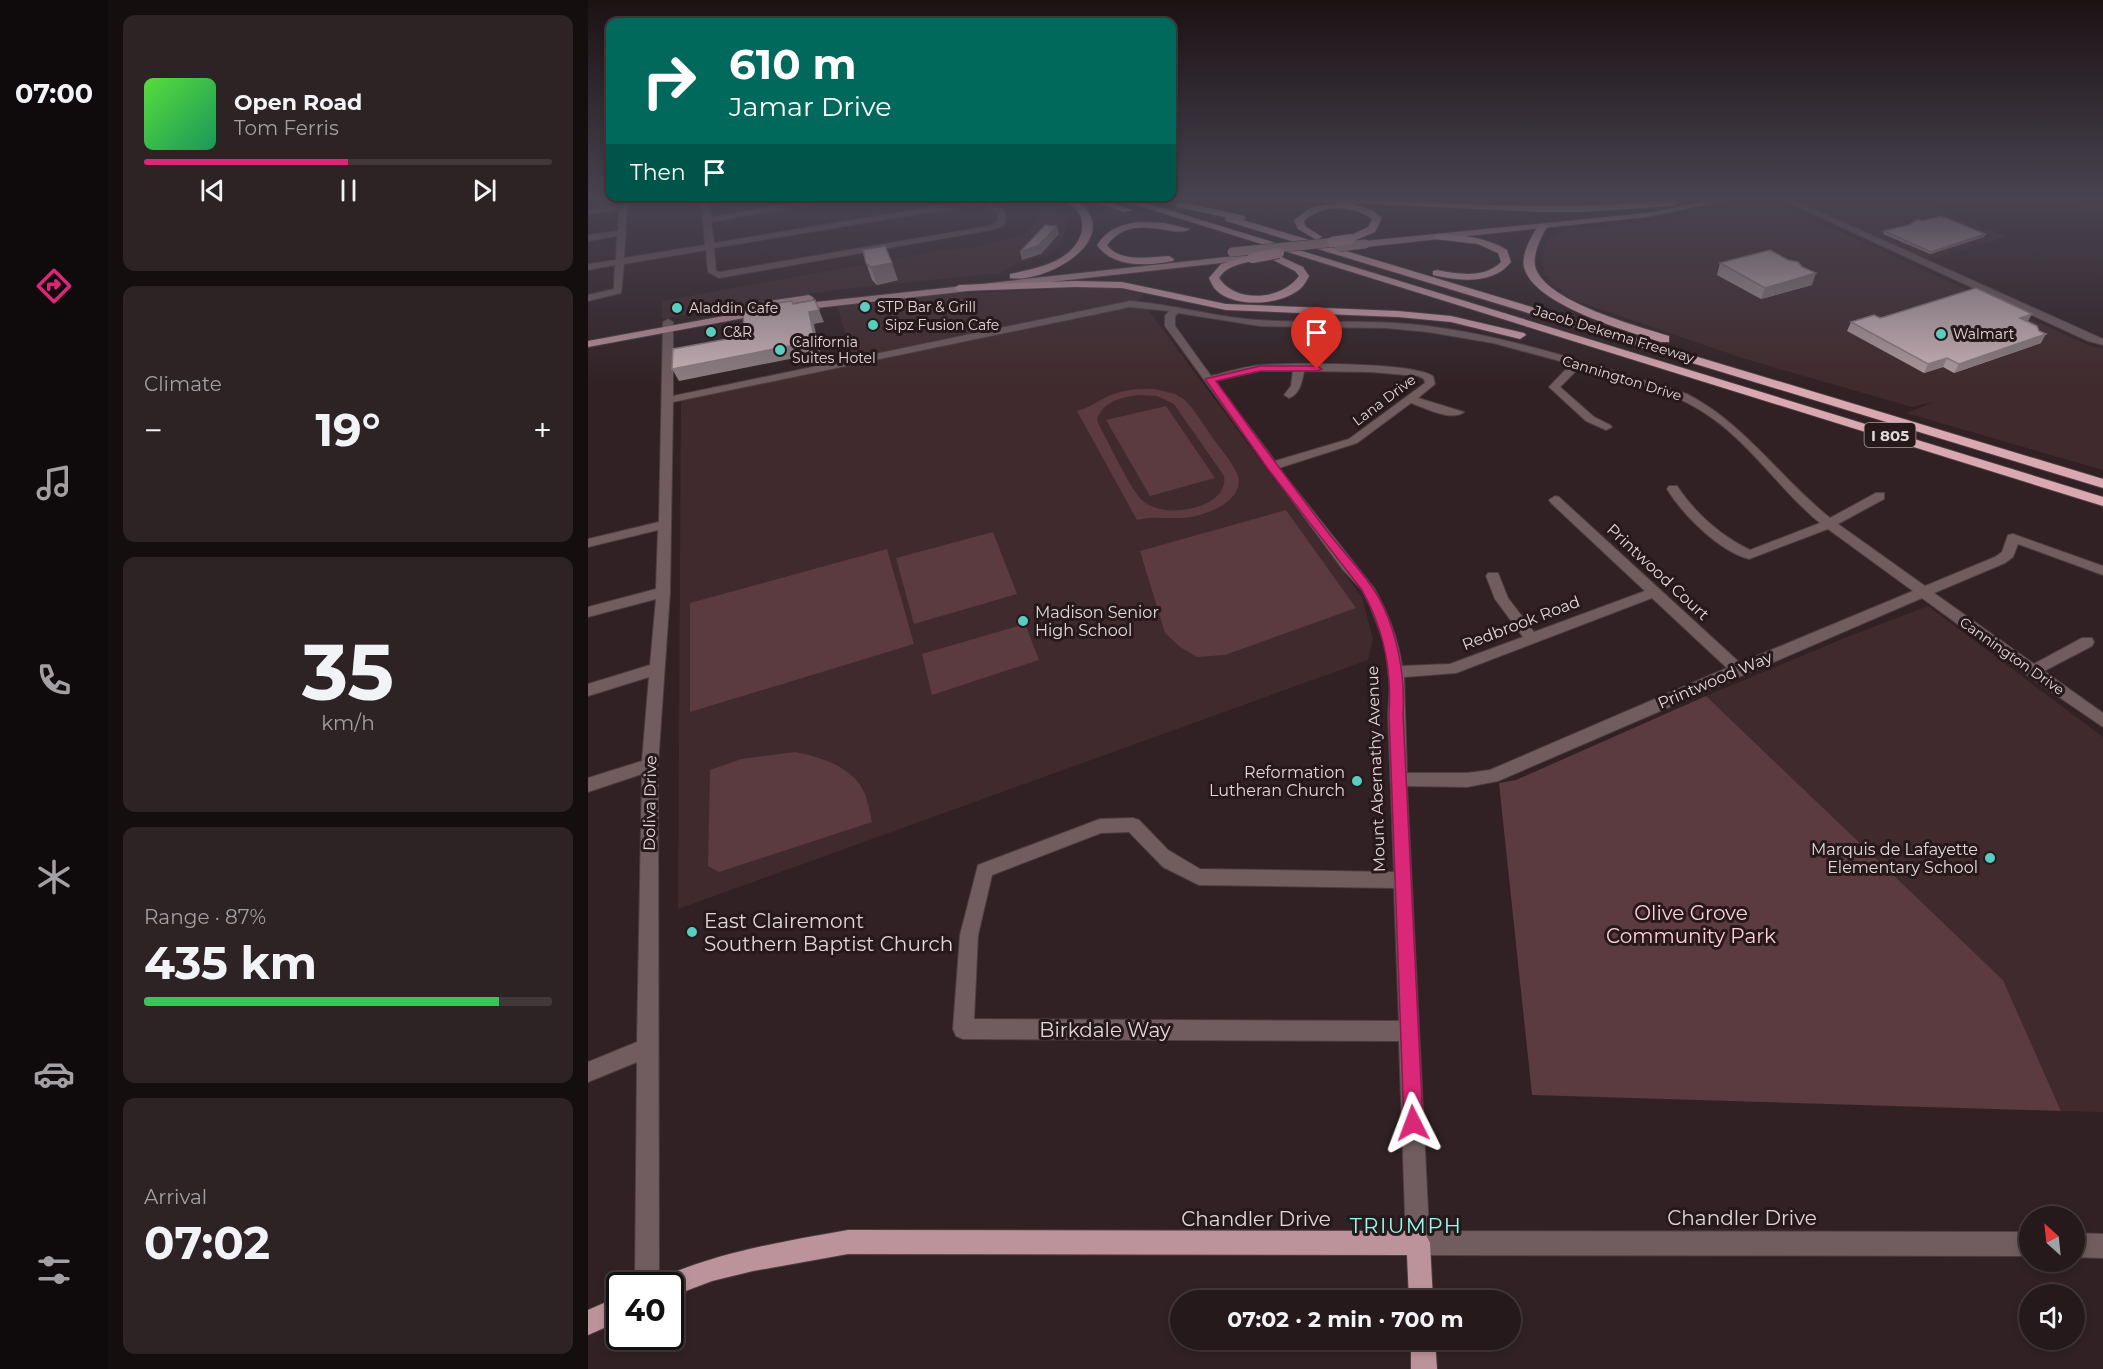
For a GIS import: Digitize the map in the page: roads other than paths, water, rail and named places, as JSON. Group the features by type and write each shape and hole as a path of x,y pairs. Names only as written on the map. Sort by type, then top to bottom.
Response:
{"highway":[{"path":"1014,276 1058,264 1062,261"},
{"path":"1239,261 1229,264 1217,272 1214,278 1221,290 1231,295 1256,298 1285,294 1301,284 1304,276 1299,269 1286,261"},
{"path":"1295,261 1376,286 1499,316"},
{"name":"Jacob Dekema Freeway","path":"1322,261 2103,502"},
{"name":"Jacob Dekema Freeway","path":"1366,261 2103,484"},
{"path":"1395,261 1692,349"},
{"path":"1418,268 1453,276 1482,275 1498,270 1506,261"},
{"path":"1532,261 1530,269 1536,279 1555,296 1579,309 1874,414"},
{"path":"959,288 1075,284 1122,285 1226,307 1299,312 1398,314 1450,319 1591,353 1610,351"}],"main road":[{"path":"588,344 774,303 1152,261"},
{"path":"588,337 782,309 1221,261"},
{"name":"Chandler Drive","path":"684,1280 712,1269 753,1259 848,1242 1418,1243"},
{"name":"Mount Abernathy Avenue","path":"1418,1243 1420,1290"},
{"path":"588,1323 606,1315"},
{"path":"1423,1350 1424,1369"}],"street":[{"path":"588,267 621,261 616,292 588,298"},
{"path":"711,261 712,272 715,275 795,261"},
{"path":"1919,261 2091,339 2103,342"},
{"path":"1961,294 1979,288"},
{"name":"Cannington Drive","path":"669,400 1116,306 1145,305 1259,323 1426,328 1517,346 1683,396 1699,403 1727,422 1802,502 1829,524 2103,721"},
{"name":"Mount Abernathy Avenue","path":"1176,309 1170,316 1170,326 1272,466 1366,588 1377,606 1392,645 1396,672 1418,1243"},
{"name":"Doliva Drive","path":"647,1272 651,765 663,592 669,400 667,326"},
{"path":"1577,364 1554,387 1590,419 1606,427"},
{"path":"1210,379 1260,368 1299,369 1296,386 1289,395"},
{"name":"Lana Drive","path":"1272,466 1353,441 1430,384 1429,378 1421,374 1371,369 1299,369"},
{"path":"1410,399 1442,410 1459,412"},
{"path":"1674,489 1679,501 1736,550 1749,555 1829,524 1880,496"},
{"name":"Printwood Court","path":"1555,500 1738,670"},
{"path":"588,543 665,524"},
{"name":"Printwood Way","path":"1399,779 1467,780 1492,776 2000,560 2008,554 2013,538 2103,571"},
{"path":"1493,576 1502,599 1532,639"},
{"path":"588,612 663,592"},
{"name":"Redbrook Road","path":"1396,672 1451,669 1655,592"},
{"path":"2032,671 2087,642"},
{"path":"588,690 657,669"},
{"path":"588,785 651,765"},
{"name":"Birkdale Way","path":"1403,880 1199,877 1176,868 1133,825 1100,826 984,870 969,935 963,1029 1409,1031"},
{"path":"588,1072 647,1048"},
{"name":"Chandler Drive","path":"1418,1243 2019,1244"},
{"path":"2085,1245 2103,1246"}],"place":[{"name":"STP Bar & Grill","path":"865,307"},
{"name":"Aladdin Cafe","path":"677,308"},
{"name":"Sipz Fusion Cafe","path":"873,325"},
{"name":"C&R","path":"711,332"},
{"name":"Walmart","path":"1941,334"},
{"name":"California Suites Hotel","path":"780,350"},
{"name":"Madison Senior High School","path":"1023,621"},
{"name":"Reformation Lutheran Church","path":"1357,781"},
{"name":"Marquis de Lafayette Elementary School","path":"1990,858"},
{"name":"East Clairemont Southern Baptist Church","path":"692,932"}],"district":[{"name":"TRIUMPH","path":"1406,1225"}],"park label":[{"name":"Olive Grove Community Park","path":"1691,924"}]}
